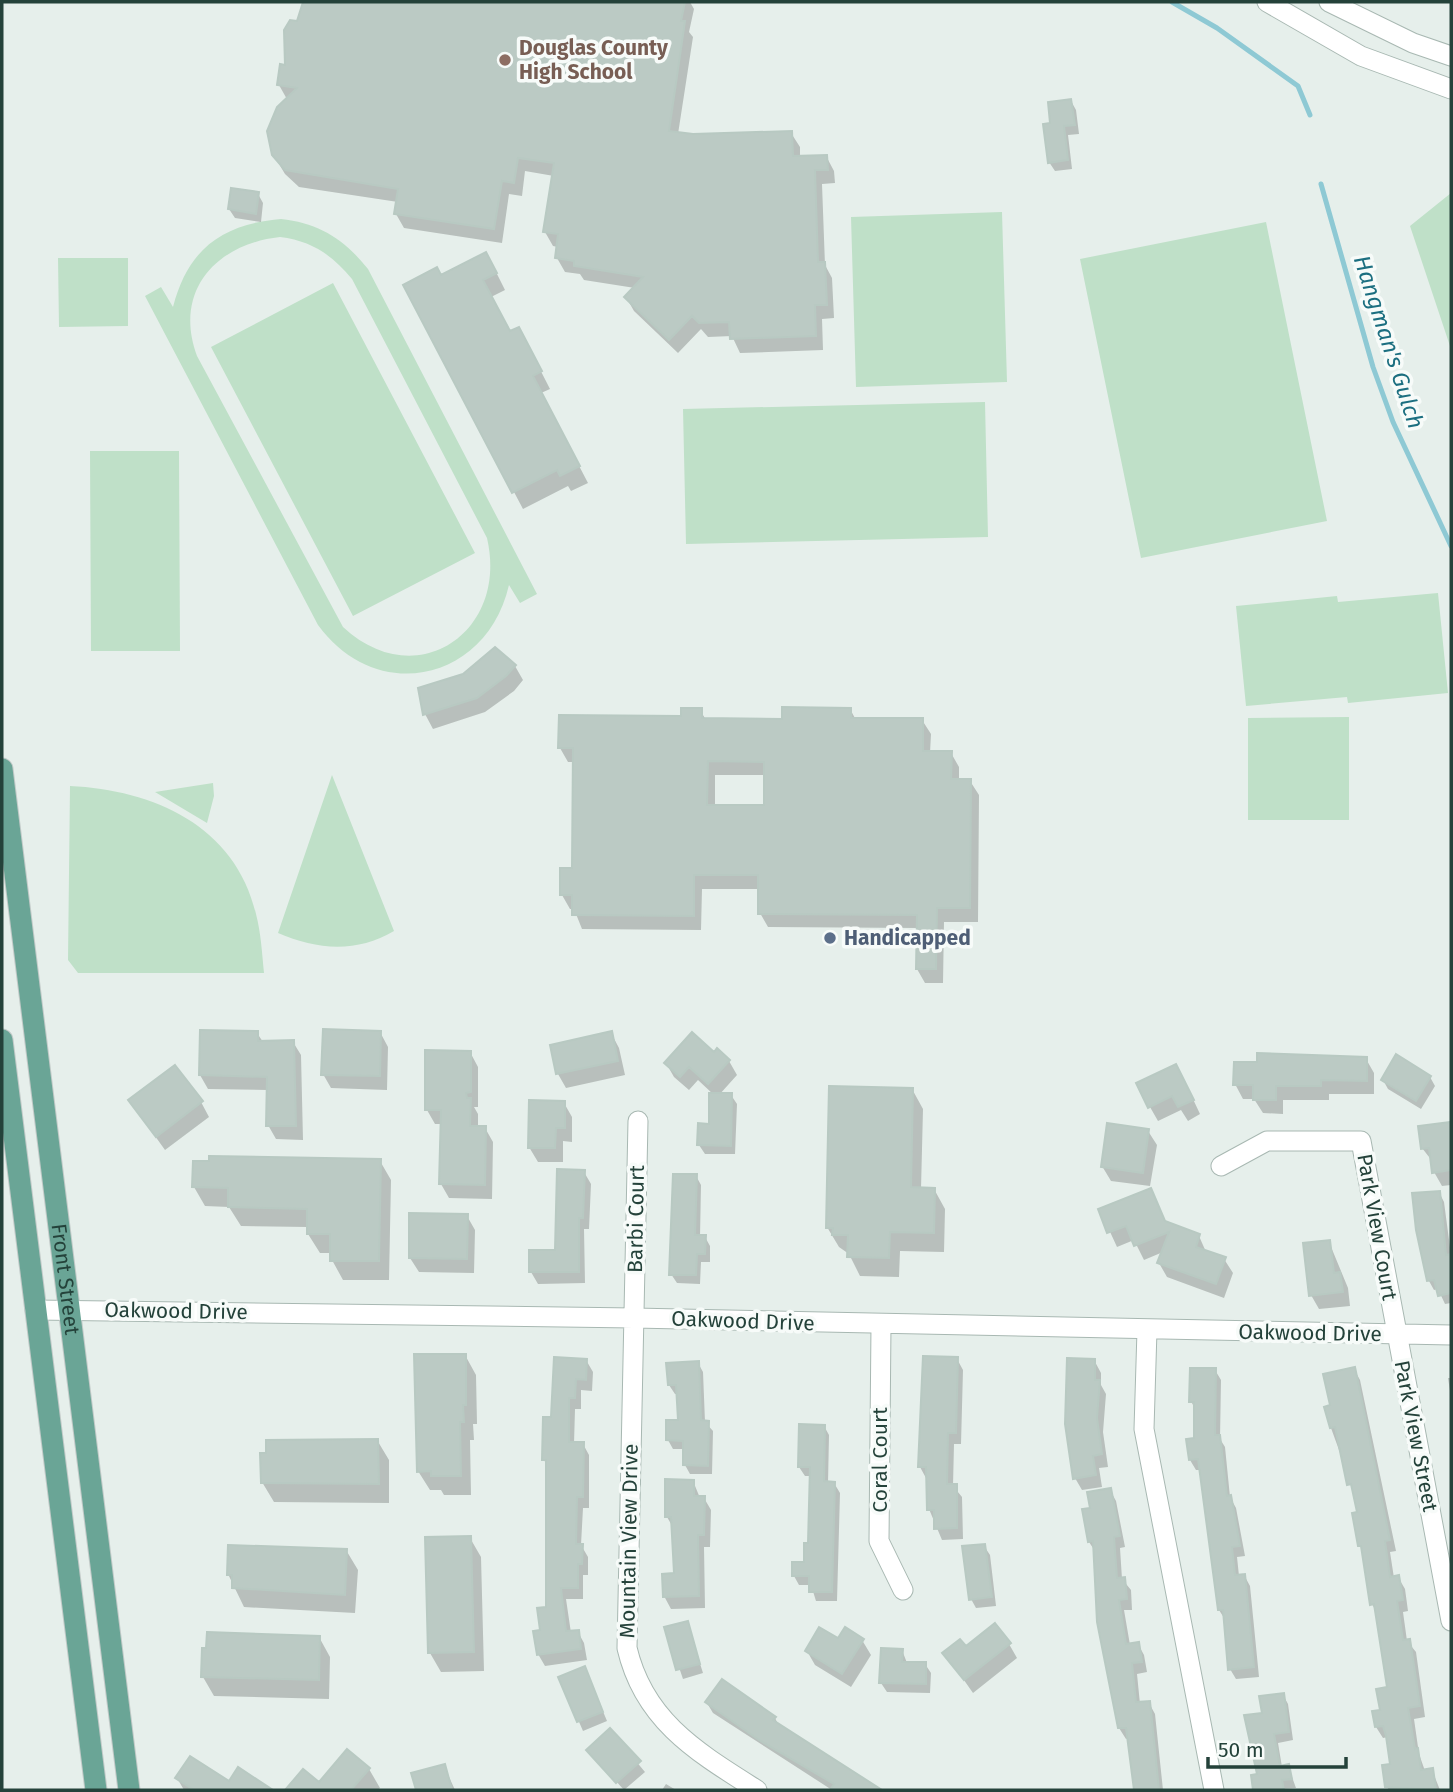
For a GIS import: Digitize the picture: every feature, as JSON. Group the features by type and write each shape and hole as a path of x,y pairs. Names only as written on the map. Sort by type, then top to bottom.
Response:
{"main road":[{"name":"Front Street","path":"2,769 67,1310 129,1790"},
{"name":"Front Street","path":"2,1040 96,1790"}],"street":[{"path":"1267,2 1361,56 1447,88 1451,56 1413,43 1329,2"},
{"name":"Barbi Court","path":"634,1318 638,1121"},
{"name":"Park View Court","path":"1221,1166 1266,1141 1361,1141 1396,1334"},
{"name":"Oakwood Drive","path":"35,1310 634,1318 1147,1331 1451,1335"},
{"name":"Mountain View Drive","path":"634,1318 625,1624 632,1670 643,1694 660,1717 706,1757 757,1790"},
{"name":"Coral Court","path":"881,1325 879,1541 903,1590"},
{"path":"1147,1331 1144,1429 1214,1790"},
{"name":"Park View Street","path":"1396,1334 1451,1621"}],"green space":[{"path":"1451,193 1451,349 1410,226"},
{"path":"1002,212 1007,382 856,387 851,217"},
{"path":"281,219 319,229 350,249 368,269 537,594 520,603 509,585 497,618 478,643 454,661 427,671 399,673 370,666 342,650 318,625 145,296 161,287 173,307 188,269 210,243 241,227","holes":["280,237 320,250 352,279 487,538 490,572 484,602 470,626 451,644 426,654 399,655 371,647 343,627 197,356 191,333 191,311 196,292 205,275 237,249 257,241"]},
{"path":"1266,222 1327,521 1141,558 1080,259"},
{"path":"58,258 128,258 128,326 59,327"},
{"path":"333,283 475,553 353,616 211,347"},
{"path":"985,402 988,537 686,544 683,409"},
{"path":"90,451 179,451 180,651 91,651"},
{"path":"1438,593 1448,693 1348,703 1347,697 1246,706 1236,606 1337,596 1338,602"},
{"path":"1349,717 1349,820 1248,820 1248,718"},
{"path":"332,775 394,931 366,943 337,947 307,943 278,933"},
{"path":"213,783 214,796 207,823 155,792"},
{"path":"70,786 131,795 160,805 186,818 210,835 230,857 245,883 258,921 264,973 78,973 68,960"}],"building":[{"path":"303,2 685,2 681,21 685,21 669,131 693,134 792,131 793,156 827,155 828,170 815,170 818,262 825,262 827,305 815,305 816,336 730,339 729,322 699,323 692,316 669,340 624,297 643,277 574,266 574,261 555,258 558,234 543,232 554,163 518,158 514,183 502,181 494,229 394,214 398,189 285,170 272,155 267,131 277,107 297,88 277,85 280,64 285,65 284,30 290,20 297,21"},
{"path":"1071,99 1075,125 1064,126 1068,160 1048,163 1043,124 1050,123 1048,102"},
{"path":"231,188 259,192 256,214 228,209"},
{"path":"486,252 497,273 483,280 510,331 519,327 542,371 533,376 580,466 560,476 557,470 512,493 403,285 437,267 441,275"},
{"path":"495,647 516,665 506,676 477,698 423,715 418,688 463,674"},
{"path":"782,707 851,708 851,718 923,718 923,751 952,751 951,779 971,779 970,908 937,908 936,969 916,969 917,915 758,914 758,875 694,875 694,916 572,915 572,895 560,895 560,868 572,868 573,748 558,748 559,715 681,716 681,708 702,708 702,718 782,719","holes":["708,761 764,762 764,805 707,805"]},
{"path":"323,1029 381,1031 380,1076 321,1075"},
{"path":"200,1030 258,1031 258,1041 294,1040 296,1126 266,1126 267,1077 199,1075"},
{"path":"612,1031 618,1061 556,1074 550,1045"},
{"path":"692,1032 714,1052 717,1048 730,1060 708,1084 689,1067 680,1077 664,1063"},
{"path":"425,1050 471,1051 471,1092 466,1093 467,1098 471,1098 470,1126 486,1126 485,1185 439,1184 441,1110 425,1110"},
{"path":"1257,1053 1367,1057 1367,1081 1321,1080 1321,1086 1276,1086 1276,1100 1253,1100 1253,1085 1233,1085 1234,1062 1257,1062"},
{"path":"1396,1054 1431,1076 1416,1101 1381,1080"},
{"path":"1176,1064 1194,1100 1178,1107 1172,1096 1148,1108 1136,1083"},
{"path":"175,1065 203,1101 156,1137 128,1100"},
{"path":"829,1086 913,1088 911,1187 935,1188 934,1233 890,1232 889,1258 847,1257 848,1235 832,1235 833,1228 826,1228"},
{"path":"709,1093 732,1093 731,1146 697,1145 698,1123 709,1124"},
{"path":"529,1100 565,1101 565,1128 556,1128 555,1148 528,1148"},
{"path":"1451,1122 1451,1170 1432,1173 1429,1148 1421,1149 1418,1126"},
{"path":"1107,1123 1149,1129 1143,1173 1101,1167"},
{"path":"209,1156 381,1159 379,1261 330,1261 330,1234 307,1234 307,1209 228,1207 228,1188 192,1187 193,1161 209,1161"},
{"path":"557,1169 585,1170 583,1218 579,1218 579,1272 529,1272 529,1250 555,1250"},
{"path":"673,1174 697,1174 695,1235 706,1235 705,1254 697,1254 696,1275 669,1275"},
{"path":"1151,1188 1165,1221 1200,1234 1196,1247 1226,1257 1216,1284 1157,1263 1169,1232 1134,1246 1126,1226 1107,1233 1098,1209"},
{"path":"1440,1191 1446,1255 1451,1254 1451,1293 1438,1296 1434,1280 1427,1281 1416,1230 1412,1193"},
{"path":"409,1213 468,1214 467,1259 409,1258"},
{"path":"1330,1240 1334,1273 1340,1272 1343,1292 1309,1296 1303,1243"},
{"path":"414,1354 466,1354 466,1405 463,1405 464,1422 460,1422 461,1476 431,1476 431,1471 417,1472"},
{"path":"923,1356 958,1357 956,1433 948,1433 947,1484 957,1484 957,1528 934,1529 934,1510 927,1510 926,1467 918,1467"},
{"path":"554,1357 587,1359 586,1380 576,1379 575,1398 569,1398 569,1442 584,1442 583,1497 577,1497 576,1544 583,1544 582,1564 578,1564 578,1588 561,1588 566,1631 579,1630 581,1649 537,1655 533,1631 540,1630 537,1608 546,1607 546,1460 542,1460 543,1417 551,1417"},
{"path":"1067,1358 1095,1359 1095,1380 1100,1380 1097,1418 1102,1454 1093,1456 1096,1475 1073,1479 1065,1424"},
{"path":"699,1361 701,1420 709,1421 708,1466 683,1465 683,1441 666,1440 666,1420 678,1420 676,1385 668,1385 666,1363"},
{"path":"1355,1367 1390,1540 1385,1541 1390,1577 1399,1575 1403,1600 1397,1601 1403,1640 1410,1639 1420,1706 1408,1708 1415,1749 1418,1748 1421,1770 1433,1768 1436,1790 1385,1787 1382,1765 1390,1764 1386,1736 1383,1726 1375,1727 1372,1711 1380,1710 1376,1689 1387,1687 1374,1604 1370,1605 1361,1546 1358,1546 1352,1513 1357,1512 1351,1484 1347,1485 1335,1427 1330,1428 1324,1407 1330,1405 1323,1374"},
{"path":"1190,1368 1216,1368 1215,1435 1220,1435 1227,1496 1231,1495 1240,1546 1232,1547 1235,1575 1245,1574 1254,1667 1228,1670 1223,1610 1218,1610 1198,1459 1189,1460 1186,1439 1194,1438 1194,1402 1189,1402"},
{"path":"799,1424 825,1425 824,1481 835,1482 832,1592 809,1592 809,1576 792,1576 792,1562 804,1562 804,1543 808,1543 810,1467 798,1467"},
{"path":"378,1439 379,1484 261,1483 260,1453 266,1453 266,1440"},
{"path":"665,1479 694,1480 694,1496 705,1496 704,1535 698,1535 699,1596 663,1597 662,1574 674,1573 671,1517 665,1517"},
{"path":"1111,1488 1120,1536 1114,1537 1117,1578 1125,1577 1127,1599 1119,1600 1126,1644 1139,1642 1142,1662 1132,1663 1136,1702 1150,1701 1159,1790 1134,1790 1126,1728 1118,1728 1097,1622 1093,1541 1088,1542 1082,1509 1090,1508 1087,1492"},
{"path":"471,1536 474,1652 428,1653 425,1537"},
{"path":"985,1544 992,1597 969,1600 962,1546"},
{"path":"228,1545 347,1549 345,1595 232,1588 232,1575 227,1575"},
{"path":"688,1621 700,1664 676,1670 664,1627"},
{"path":"995,1623 1011,1643 964,1680 942,1653 960,1639 966,1646"},
{"path":"819,1627 838,1638 845,1627 864,1639 842,1674 805,1651"},
{"path":"207,1632 320,1636 319,1680 201,1677 202,1648 206,1648"},
{"path":"881,1648 903,1649 902,1662 926,1662 926,1684 879,1683"},
{"path":"585,1666 603,1712 577,1722 558,1677"},
{"path":"722,1679 776,1717 773,1720 882,1790 830,1790 834,1784 759,1740 705,1702"},
{"path":"1284,1693 1289,1732 1274,1734 1280,1766 1289,1764 1292,1779 1282,1780 1284,1790 1253,1790 1251,1775 1257,1774 1244,1715 1262,1713 1259,1696"},
{"path":"610,1728 641,1761 616,1783 586,1750"},
{"path":"347,1749 370,1768 351,1790 285,1790 303,1769 319,1782"},
{"path":"190,1756 229,1781 238,1767 273,1790 194,1790 175,1778"},
{"path":"445,1764 452,1790 416,1790 411,1773"}],"waterway":[{"name":"Hangman's Gulch","path":"1172,2 1217,28 1298,86 1310,115"},
{"name":"Hangman's Gulch","path":"1321,184 1373,367 1393,422 1451,546"}],"place":[{"name":"Douglas County High School","path":"505,60"},
{"name":"Handicapped","path":"830,938"}]}
